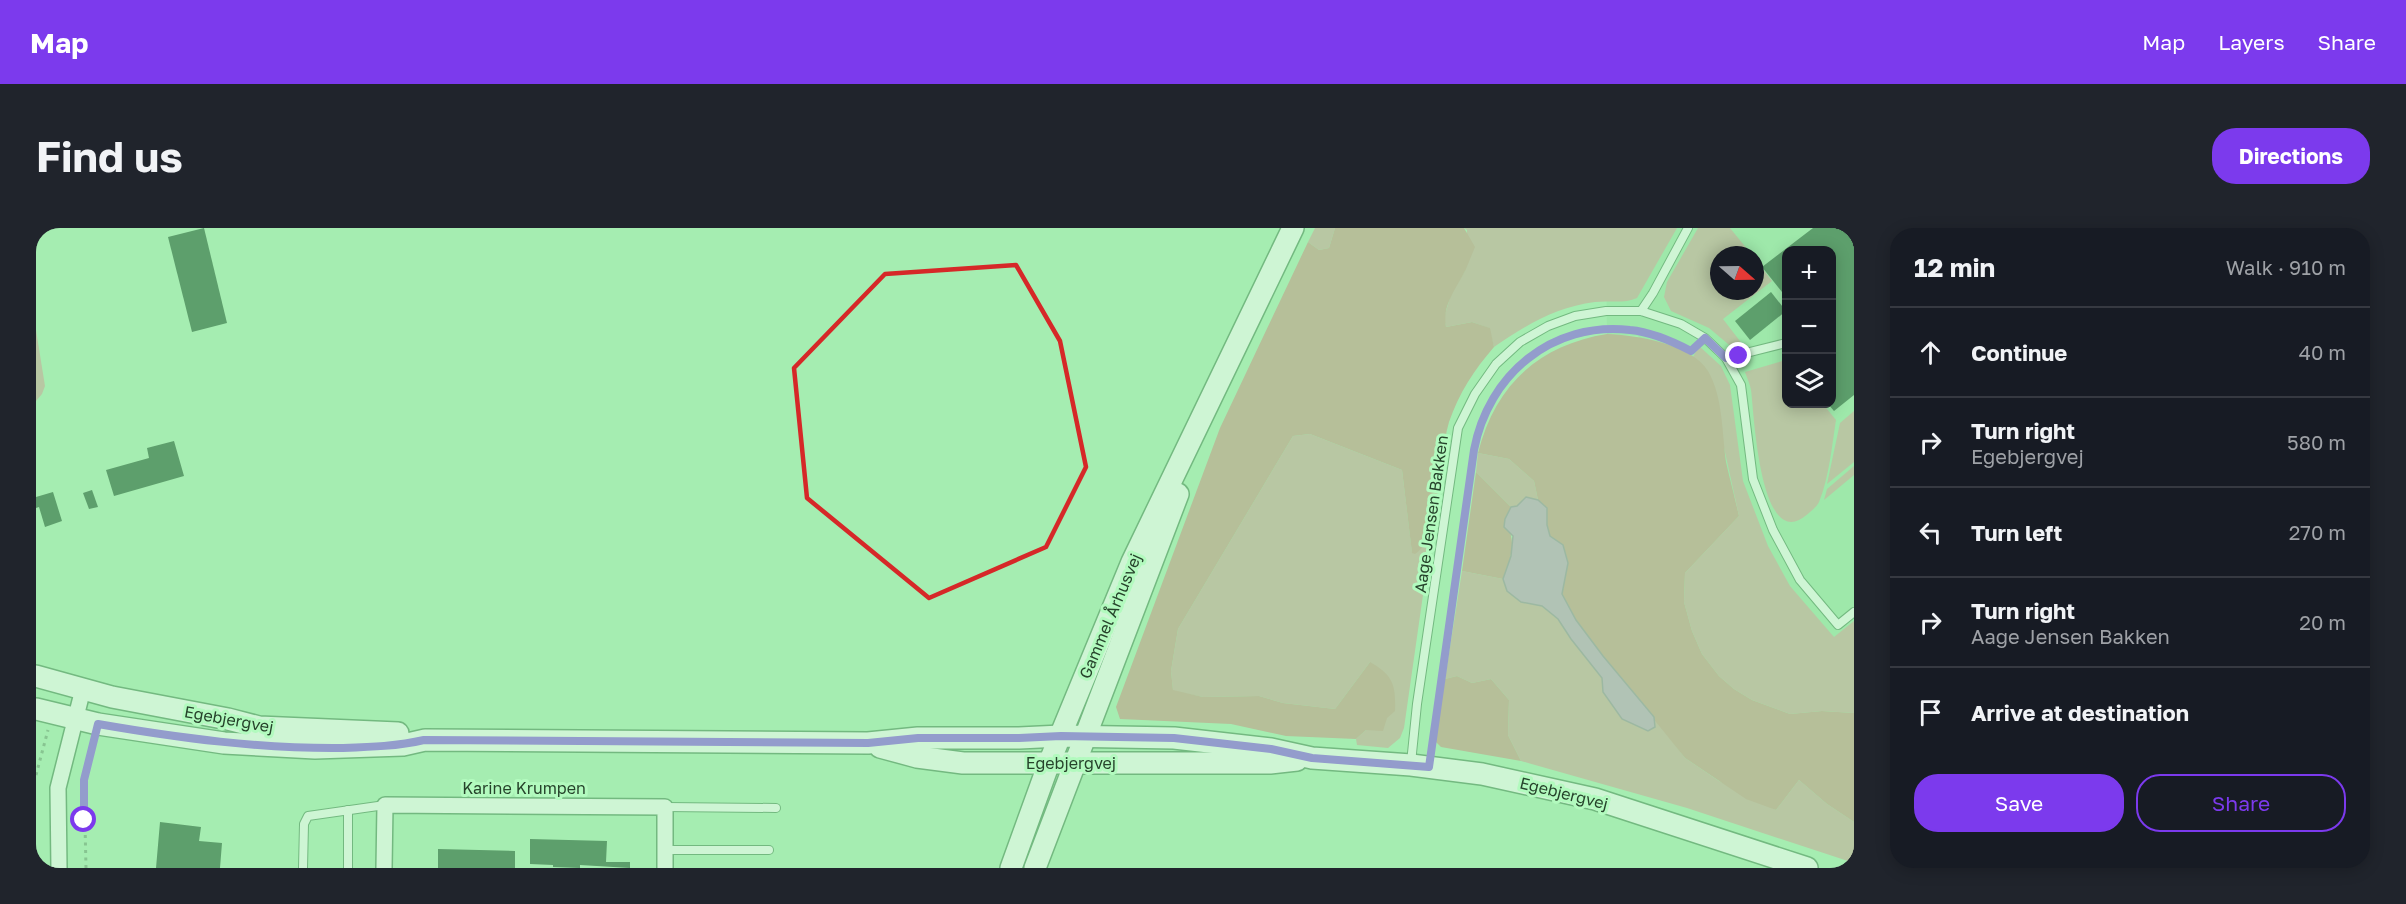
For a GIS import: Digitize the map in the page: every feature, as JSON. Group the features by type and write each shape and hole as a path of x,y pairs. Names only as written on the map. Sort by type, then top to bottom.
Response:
{"street":[{"name":"Gammel Århusvej","path":"1011,868 1049,763 1132,562 1293,228"},
{"name":"Gammel Århusvej","path":"1035,868 1226,370"},
{"name":"Egebjergvej","path":"36,676 83,689 259,727 404,734 424,740"},
{"path":"59,868 58,788 83,689"},
{"path":"76,719 81,711 95,706 190,724 238,730 259,727"},
{"name":"Egebjergvej","path":"44,711 98,724 224,743 268,746 363,747 403,745 424,740 868,743 918,738 1085,736 1174,738 1271,749 1312,758 1420,766 1482,774 1595,799 1807,868"},
{"name":"Egebjergvej","path":"868,743 917,757 963,763 1270,763 1312,758"},
{"path":"384,868 385,805"},
{"name":"Karine Krumpen","path":"385,805 665,807"},
{"path":"664,868 665,807"}],"lane":[{"path":"1641,311 1688,228"},
{"name":"Aage Jensen Bakken","path":"1420,766 1417,704 1458,428 1475,394 1496,364 1520,342 1548,326 1575,316 1606,311 1641,311 1681,324 1705,338 1726,358 1742,386 1753,479 1773,530 1800,580 1838,625 1854,612"},
{"path":"1726,358 1782,345"},
{"path":"303,868 304,824 308,816 385,805"},
{"path":"665,807 776,808"},
{"path":"348,810 348,868"},
{"path":"665,850 769,850"}],"path":[{"path":"1420,766 1479,425 1501,385 1539,350 1558,340 1581,333 1607,329 1631,330 1654,334 1691,351 1705,338"},
{"path":"36,775 44,711"},
{"path":"86,868 84,780 98,724"}],"highlighted area":[{"path":"1016,265 1060,341 1086,467 1046,547 929,598 807,498 794,368 885,274"}],"shaded area":[{"path":"1315,228 1335,228 1329,248 1319,250 1308,242"},
{"path":"1335,228 1464,228 1475,247 1448,304 1446,327 1472,322 1490,328 1494,347 1468,382 1453,411 1447,431 1440,483 1432,506 1426,540 1415,554 1412,553 1402,470 1310,434 1293,436 1178,629 1171,671 1173,690 1203,697 1259,696 1283,703 1335,709 1370,662 1384,671 1392,682 1395,711 1387,718 1383,731 1366,730 1356,739 1286,736 1231,724 1120,719 1116,707 1220,428 1308,242 1319,250 1329,248"},
{"path":"1464,228 1677,228 1637,298 1581,304 1567,308 1530,324 1494,347 1489,328 1472,322 1446,327 1444,318 1451,294 1465,271 1467,230"},
{"path":"1624,228 1854,228 1854,686 1845,680 1638,336 1607,334 1606,261"},
{"path":"1698,228 1730,228 1745,246 1710,246 1710,300 1748,300 1723,319 1743,345 1734,349 1709,328 1671,311 1664,297 1667,282"},
{"path":"1764,271 1772,281 1764,287"},
{"path":"36,330 45,386 36,401"},
{"path":"1607,334 1633,336 1677,348 1690,354 1708,371 1717,392 1726,462 1739,516 1685,573 1684,602 1692,631 1702,654 1719,676 1752,700 1790,714 1822,711 1854,713 1854,822 1827,804 1799,780 1776,810 1746,799 1685,758 1576,620 1562,594 1568,562 1563,545 1550,536 1547,525 1547,508 1538,500 1534,481 1509,459 1478,453 1496,408 1508,389 1523,372 1560,348"},
{"path":"1699,346 1721,366 1730,385 1743,481 1768,546 1790,586 1834,637 1854,621 1854,713 1822,711 1790,714 1752,700 1719,676 1702,654 1692,631 1684,602 1685,573 1739,516 1707,370 1693,357"},
{"path":"1782,361 1782,408 1826,408 1836,420 1828,472 1819,502 1811,512 1799,520 1786,521 1775,511 1767,493 1757,445 1751,390 1745,372"},
{"path":"1854,411 1854,462 1827,484 1840,423"},
{"path":"1310,434 1402,470 1412,552 1429,534 1431,506 1438,490 1404,728 1400,738 1388,748 1357,745 1356,739 1366,730 1370,662 1335,709 1283,703 1259,696 1203,697 1173,691 1171,671 1178,629 1293,436"},
{"path":"1478,453 1509,459 1534,481 1538,500 1526,498 1517,506 1511,507 1476,472"},
{"path":"1854,466 1854,475 1824,500 1827,489"},
{"path":"1476,472 1511,507 1505,519 1511,536 1512,549 1503,579 1462,571"},
{"path":"1526,497 1538,500 1547,508 1547,525 1550,536 1563,545 1568,563 1562,594 1576,620 1654,717 1655,727 1648,731 1622,719 1603,692 1602,678 1558,619 1542,606 1521,602 1507,591 1503,579 1511,556 1513,536 1504,527 1505,519 1511,507 1517,506"},
{"path":"1462,571 1503,579 1507,591 1521,602 1542,606 1558,619 1602,678 1603,692 1655,727 1654,717 1685,758 1719,781 1776,810 1799,780 1827,804 1854,822 1854,863 1687,808 1521,761 1508,735 1509,700 1491,679 1472,683 1457,676 1445,679"},
{"path":"1457,676 1472,683 1491,679 1509,700 1508,735 1521,761 1441,747 1435,741 1445,679"}],"building":[{"path":"204,228 227,323 192,332 168,237"},
{"path":"1813,228 1854,228 1854,395 1834,411 1831,408 1836,408 1836,246 1789,246"},
{"path":"1782,252 1782,292 1764,270 1764,265"},
{"path":"1771,292 1782,306 1782,314 1750,340 1735,321 1764,300"},
{"path":"174,441 184,476 114,496 106,470 149,458 147,448"},
{"path":"92,490 98,507 89,509 83,493"},
{"path":"53,492 62,521 45,527 39,507 36,508 36,497"},
{"path":"160,822 201,827 199,841 222,843 220,868 156,868"},
{"path":"530,839 607,841 606,862 630,862 630,868 580,865 580,868 553,867 553,865 530,864"},
{"path":"438,849 515,851 515,868 438,868"}],"route":[{"path":"84,820 84,780 98,724 224,743 315,748 403,745 424,740 868,743 918,738 1061,736 1174,738 1271,749 1312,758 1429,767 1474,450 1479,425 1501,385 1539,350 1558,340 1607,329 1654,334 1691,351 1705,338 1726,358 1739,356"}]}
